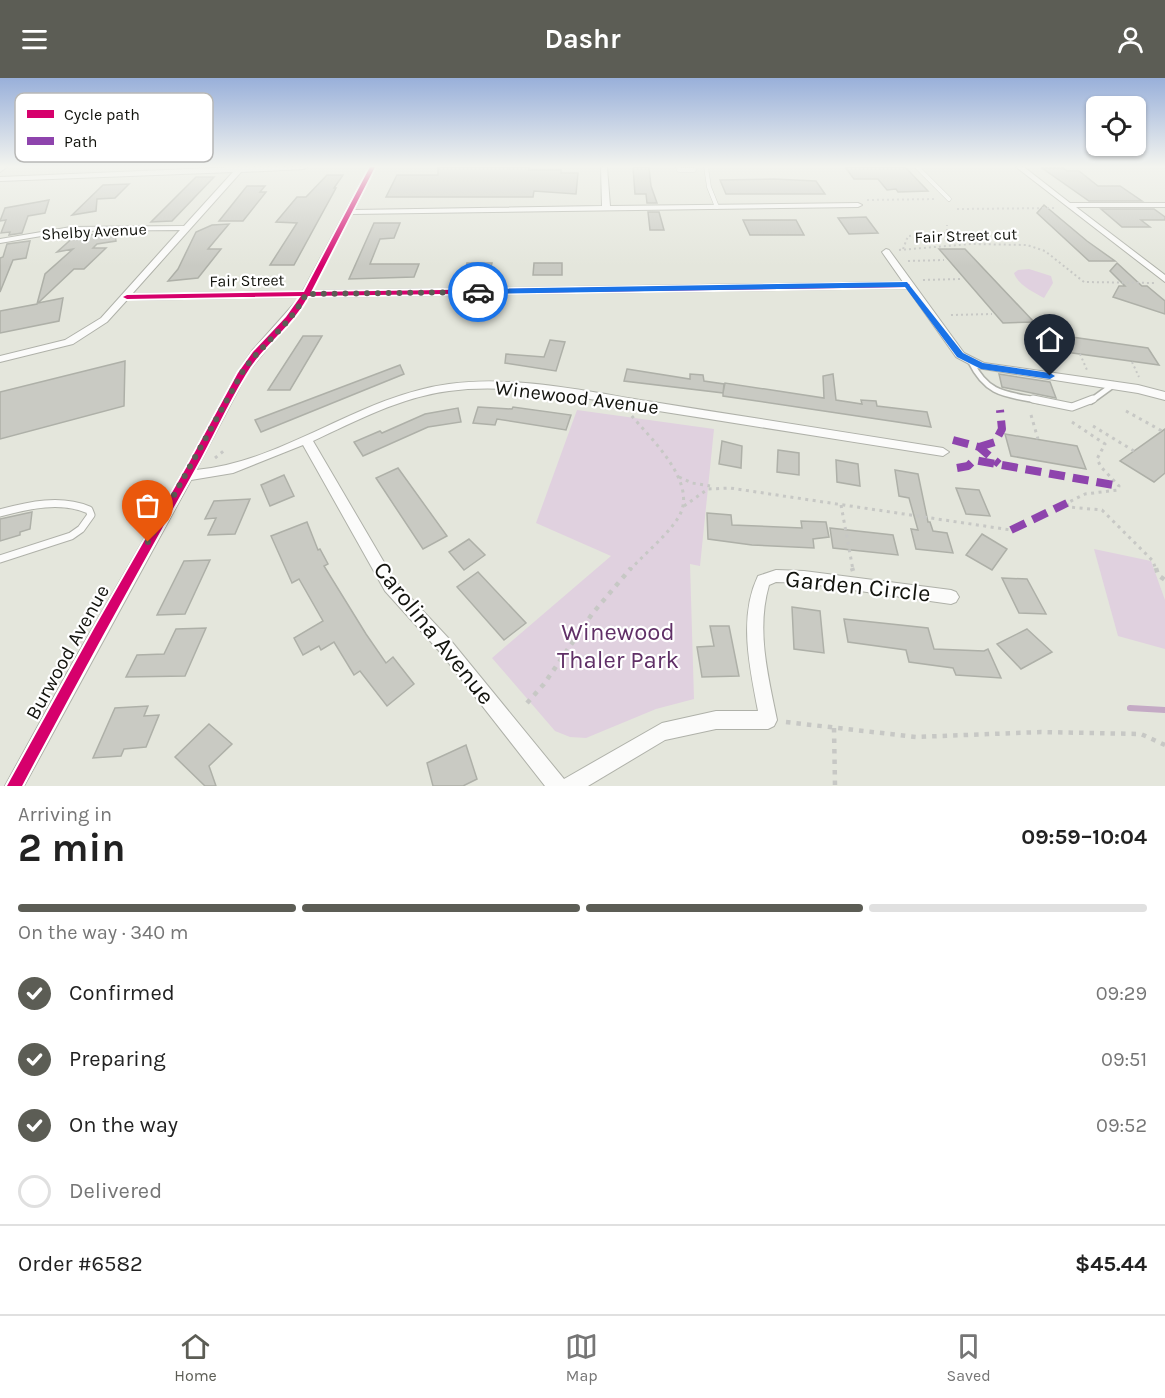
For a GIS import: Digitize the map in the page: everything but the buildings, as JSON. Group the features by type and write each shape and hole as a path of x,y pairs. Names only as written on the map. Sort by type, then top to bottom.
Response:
{"street":[{"path":"0,359 69,342 104,320 213,200"},
{"name":"Burwood Avenue","path":"14,786 243,371 256,352 291,317 306,294 355,200"},
{"path":"606,200 606,209"},
{"path":"1062,200 1165,279"},
{"path":"348,212 717,207 860,202"},
{"path":"1071,207 1165,205"},
{"name":"Shelby Avenue","path":"0,241 71,229 188,228"},
{"path":"886,252 907,285 960,355 971,362 981,366 1165,396"},
{"name":"Fair Street","path":"127,297 907,285"},
{"name":"Winewood Avenue","path":"187,476 226,471 395,401 434,389 471,386 510,386 565,392 943,453"},
{"name":"Carolina Avenue","path":"306,439 390,586 446,647 557,786"},
{"name":"Garden Circle","path":"777,721 755,642 755,601 763,581 776,576 786,576 951,597"},
{"path":"570,786 662,732 716,720 777,721"}],"lane":[{"path":"714,200 717,207"},
{"path":"971,362 981,378 996,392 1072,407 1088,403 1113,386"},
{"path":"0,513 27,505 75,505 89,510 91,515 81,530 71,536 0,559"}],"path":[{"path":"860,202 910,200"},
{"path":"957,210 1071,207"},
{"path":"903,249 908,236 947,233 947,225"},
{"path":"908,261 944,260"},
{"path":"923,280 960,279"},
{"path":"951,315 992,314"},
{"path":"1080,354 1087,370"},
{"path":"1132,362 1140,379"},
{"path":"1126,411 1162,431"},
{"path":"631,415 672,463 678,476 684,506"},
{"path":"1031,415 1038,439"},
{"path":"1072,422 1105,444 1097,459 1101,467 1119,486 1118,490 1083,493 1067,502 1068,507 1101,510 1153,561 1158,575 1165,580"},
{"path":"1093,426 1134,451"},
{"path":"214,459 226,449"},
{"path":"678,476 692,483 1011,530"},
{"path":"527,703 542,688 585,623 647,550 677,521 684,506 712,486"},
{"path":"841,505 855,584"},
{"path":"777,721 916,737 1041,732 1141,734 1165,745"},
{"path":"834,728 835,786"}],"green space":[{"path":"1029,269 1051,276 1053,283 1044,298 1022,285 1014,273 1018,270"},
{"name":"Winewood Thaler Park","path":"577,410 714,429 700,566 690,564 694,699 656,709 586,738 570,737 555,731 492,658 611,556 536,523"},
{"path":"1094,549 1151,561 1165,600 1165,649 1118,636"}],"waterway":[{"path":"1130,708 1165,710"}],"marked path":[{"path":"979,447 995,442 1002,429 1000,410"},
{"path":"953,440 979,447 999,464"},
{"path":"957,468 968,466 974,460 1119,486"},
{"path":"1011,530 1067,503"}],"cycle path":[{"path":"14,786 235,386 256,353 303,300 356,200"},
{"path":"127,297 907,285"}],"way so far":[{"path":"148,542 187,476 243,371 256,352 291,317 306,294 478,292"}],"route":[{"path":"478,292 907,285 960,355 981,366 1050,376"}]}
